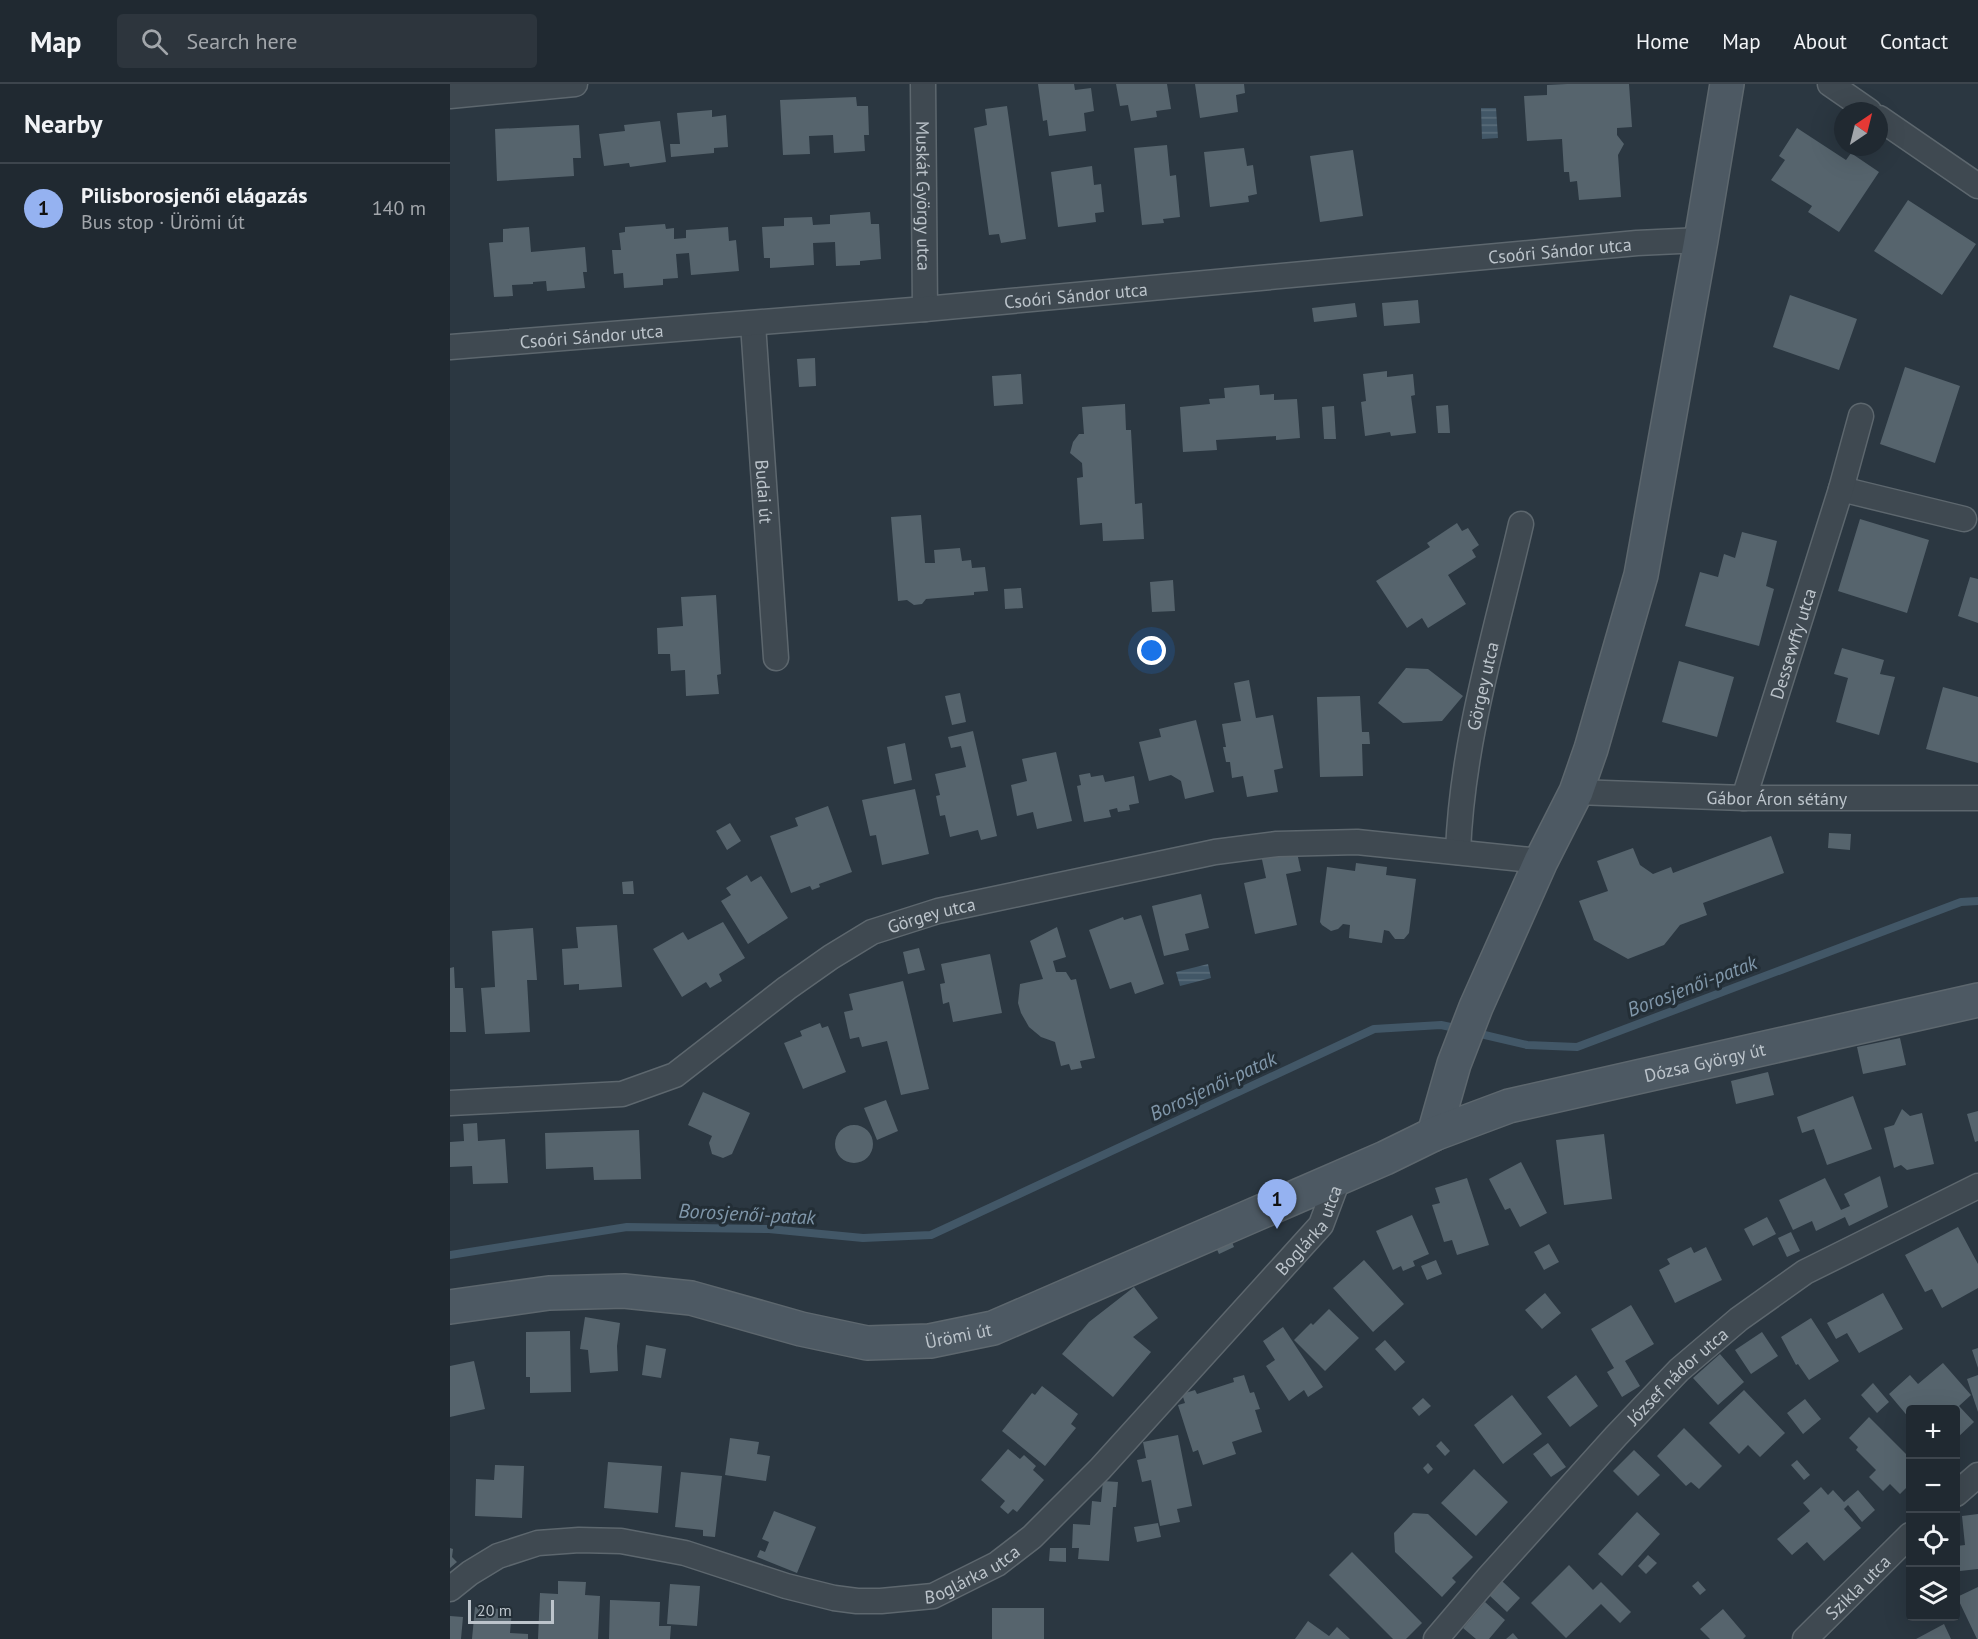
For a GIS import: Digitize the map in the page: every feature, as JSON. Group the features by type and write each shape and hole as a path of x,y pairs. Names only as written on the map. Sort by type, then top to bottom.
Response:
{"main road":[{"path":"1434,1134 1454,1064 1476,1007 1541,861 1576,792 1591,749 1641,575 1727,84"},
{"name":"Dózsa György út","path":"1434,1134 1509,1106 1978,1000"},
{"name":"Ürömi út","path":"450,1307 549,1293 624,1291 691,1298 801,1329 867,1343 930,1341 993,1328 1434,1134"}],"street":[{"path":"450,96 575,84"},
{"name":"Muskát György utca","path":"924,84 925,309"},
{"path":"1830,84 1856,102"},
{"path":"1888,124 1978,186"},
{"name":"Csoóri Sándor utca","path":"450,347 753,324 1613,245 1701,240"},
{"name":"Budai út","path":"753,324 776,658"},
{"name":"Dessewffy utca","path":"1744,798 1841,489 1861,416"},
{"path":"1841,489 1964,519"},
{"name":"Görgey utca","path":"1458,852 1460,812 1476,719 1521,524"},
{"name":"Gábor Áron sétány","path":"1576,792 1744,798 1978,798"},
{"name":"Görgey utca","path":"450,1103 622,1094 675,1075 787,988 831,957 872,932 938,911 1215,852 1277,844 1357,842 1541,861"},
{"name":"Boglárka utca","path":"450,1589 470,1573 498,1556 538,1543 579,1540 621,1541 674,1550 786,1586 834,1598 881,1601 933,1596 997,1564 1032,1537 1100,1469 1321,1225 1339,1177"},
{"name":"József nádor utca","path":"1436,1639 1616,1436 1679,1370 1739,1319 1805,1272 1978,1186"},
{"path":"1960,1491 1978,1475"},
{"name":"Szikla utca","path":"1804,1639 1906,1540"}],"water":[{"path":"1481,108 1496,108 1498,138 1482,139"},
{"path":"1208,964 1211,978 1180,986 1176,972"}],"building":[{"path":"1038,84 1074,84 1075,90 1091,88 1094,111 1084,113 1086,131 1049,136 1047,120 1043,121"},
{"path":"1116,84 1167,84 1171,109 1156,111 1157,117 1131,121 1128,105 1120,106"},
{"path":"1195,84 1244,84 1245,93 1236,95 1238,112 1200,118"},
{"path":"1629,84 1632,127 1617,128 1617,135 1624,144 1618,155 1621,197 1579,200 1577,181 1570,182 1569,172 1564,172 1562,139 1527,141 1524,96 1547,95 1547,85"},
{"path":"856,97 857,106 868,106 869,135 864,135 865,151 834,153 833,135 809,136 810,154 783,155 780,100"},
{"path":"1007,106 1026,239 1001,243 999,234 989,235 974,128 987,125 985,109"},
{"path":"712,110 712,117 726,115 728,147 714,148 714,153 671,157 670,144 680,144 677,113"},
{"path":"660,121 666,162 630,167 629,163 604,166 599,134 625,131 624,125"},
{"path":"579,125 581,158 573,158 574,176 497,181 495,129"},
{"path":"1797,128 1834,152 1834,156 1840,156 1846,160 1849,156 1855,156 1879,172 1839,232 1808,212 1812,206 1771,180 1785,160 1779,156"},
{"path":"1167,145 1170,176 1176,175 1180,217 1163,219 1164,223 1142,225 1134,148"},
{"path":"1244,148 1247,166 1253,165 1257,194 1248,196 1249,202 1210,207 1204,152"},
{"path":"1353,150 1363,216 1320,222 1310,156"},
{"path":"1092,166 1094,185 1101,184 1104,212 1095,213 1096,222 1058,227 1051,172"},
{"path":"1908,200 1976,244 1942,295 1874,251"},
{"path":"870,212 871,224 879,224 881,259 860,261 860,265 836,266 835,242 813,243 814,265 770,268 770,258 764,258 762,227 784,226 784,218 812,217 813,225 830,224 830,215"},
{"path":"665,224 666,229 674,228 674,239 686,238 686,230 728,227 729,241 736,240 739,271 691,275 689,253 676,254 678,278 663,279 663,285 624,288 623,273 614,274 612,250 621,250 619,233 625,232 625,227"},
{"path":"529,227 531,252 585,247 587,272 583,272 585,288 547,291 546,281 533,282 533,284 512,285 513,296 494,297 489,243 503,242 503,229"},
{"path":"1790,295 1857,319 1839,370 1773,347"},
{"path":"1418,300 1420,323 1384,326 1382,303"},
{"path":"1355,303 1357,317 1314,322 1312,308"},
{"path":"815,358 816,386 799,387 797,359"},
{"path":"1905,367 1960,386 1935,463 1880,444"},
{"path":"1387,371 1387,377 1413,374 1415,395 1411,396 1416,433 1391,436 1390,432 1365,436 1361,402 1366,401 1363,374"},
{"path":"1021,374 1023,404 994,406 992,376"},
{"path":"1259,385 1260,395 1274,394 1274,400 1297,399 1300,438 1276,440 1276,436 1216,440 1217,450 1183,452 1180,407 1210,404 1209,399 1225,398 1224,388"},
{"path":"1125,404 1126,430 1131,430 1135,504 1142,503 1144,539 1103,541 1102,523 1080,525 1077,478 1083,477 1082,463 1070,453 1073,442 1079,434 1084,434 1082,407"},
{"path":"1448,405 1450,433 1438,433 1436,406"},
{"path":"1334,406 1336,439 1324,439 1322,407"},
{"path":"921,515 925,563 935,563 934,550 960,548 962,561 971,560 972,568 985,567 988,591 974,592 974,595 926,599 922,604 914,605 907,600 898,601 891,517"},
{"path":"1860,519 1929,540 1907,613 1838,591"},
{"path":"1457,523 1462,531 1468,528 1479,545 1472,550 1476,557 1448,575 1466,604 1428,628 1422,618 1407,628 1376,581 1430,547 1427,543"},
{"path":"1742,532 1777,541 1766,586 1774,589 1759,646 1685,626 1700,572 1718,577 1724,554 1735,558"},
{"path":"1970,577 1978,579 1978,623 1958,616"},
{"path":"1173,580 1175,611 1152,612 1150,582"},
{"path":"1021,588 1023,608 1005,609 1004,589"},
{"path":"716,595 721,674 717,675 719,694 686,696 685,670 671,671 670,654 658,654 657,628 683,626 681,597"},
{"path":"1842,648 1884,660 1880,674 1895,677 1879,735 1836,722 1848,678 1834,674"},
{"path":"1679,661 1734,677 1717,737 1662,722"},
{"path":"1406,668 1428,669 1463,696 1442,721 1403,723 1378,703"},
{"path":"1249,680 1256,718 1273,715 1283,768 1274,770 1278,792 1247,797 1243,776 1232,778 1230,762 1226,762 1222,724 1241,721 1234,683"},
{"path":"1943,687 1978,697 1978,763 1926,749"},
{"path":"960,693 966,722 952,725 945,696"},
{"path":"1360,696 1362,732 1369,732 1370,744 1362,744 1363,776 1320,777 1317,697"},
{"path":"1196,720 1214,792 1185,799 1181,781 1171,775 1149,781 1139,742 1161,737 1159,729"},
{"path":"973,731 997,836 981,840 978,830 950,837 945,815 940,816 936,796 940,795 935,774 966,767 961,746 951,748 948,737"},
{"path":"905,743 912,780 894,784 887,747"},
{"path":"1056,752 1072,821 1037,829 1033,812 1017,816 1011,785 1027,781 1022,759"},
{"path":"1090,773 1091,777 1103,775 1105,782 1134,776 1139,803 1129,805 1130,810 1118,812 1117,808 1109,810 1111,817 1084,822 1077,786 1081,785 1079,775"},
{"path":"915,789 929,854 882,865 876,835 870,836 862,800"},
{"path":"828,806 852,872 819,884 820,887 812,890 810,886 791,893 770,836 798,826 795,818"},
{"path":"730,823 741,841 727,850 716,831"},
{"path":"1829,833 1851,834 1850,850 1828,848"},
{"path":"1771,836 1784,873 1703,903 1707,915 1680,925 1664,945 1628,959 1594,940 1579,901 1608,891 1597,861 1633,848 1640,865 1653,874 1671,867 1673,873"},
{"path":"1296,848 1301,871 1286,874 1297,925 1255,934 1244,883 1266,878 1261,855"},
{"path":"1356,863 1387,867 1386,875 1416,879 1409,933 1404,939 1395,939 1389,931 1384,930 1382,943 1349,938 1350,925 1343,924 1331,931 1320,922 1327,867 1355,871"},
{"path":"747,875 751,882 761,876 788,918 748,944 721,901 731,895 726,888"},
{"path":"633,881 634,894 623,894 622,882"},
{"path":"1201,894 1209,928 1185,934 1189,950 1164,956 1152,906"},
{"path":"1141,915 1164,984 1135,994 1131,982 1110,989 1089,930 1123,917 1124,920"},
{"path":"723,922 745,958 719,974 722,981 710,988 706,982 682,997 653,949 683,932 688,940"},
{"path":"617,925 622,987 579,990 579,984 564,985 562,949 578,948 576,927"},
{"path":"1057,927 1066,957 1053,961 1056,972 1066,972 1071,980 1076,979 1095,1058 1080,1061 1082,1068 1071,1070 1069,1064 1061,1066 1055,1042 1041,1037 1029,1027 1018,1003 1020,984 1043,979 1030,941"},
{"path":"533,928 537,980 527,980 530,1032 485,1034 481,988 495,987 492,931"},
{"path":"919,948 925,970 908,974 903,952"},
{"path":"990,954 1002,1013 953,1022 949,1002 943,1004 940,984 945,983 941,964"},
{"path":"454,967 455,988 463,988 466,1032 450,1032 450,968"},
{"path":"903,981 929,1089 901,1095 887,1041 862,1047 859,1037 850,1039 844,1012 853,1010 849,994"},
{"path":"820,1023 822,1028 828,1026 846,1072 803,1089 784,1043 802,1036 800,1031"},
{"path":"1900,1038 1906,1065 1863,1074 1857,1047"},
{"path":"1768,1072 1774,1095 1736,1104 1731,1081"},
{"path":"703,1092 750,1113 732,1154 723,1158 712,1154 709,1143 712,1136 688,1125"},
{"path":"1853,1096 1872,1149 1827,1165 1814,1129 1802,1133 1797,1117"},
{"path":"886,1100 898,1131 877,1140 864,1108"},
{"path":"1902,1109 1910,1116 1922,1113 1934,1164 1907,1170 1901,1165 1894,1168 1884,1128 1894,1125"},
{"path":"1978,1111 1978,1141 1975,1142 1967,1114"},
{"path":"477,1123 478,1141 505,1139 508,1183 473,1184 472,1166 450,1167 450,1142 464,1141 463,1124"},
{"path":"854,1125 868,1130 873,1144 868,1158 854,1163 840,1158 835,1144 840,1130"},
{"path":"639,1130 641,1179 594,1180 593,1167 546,1169 545,1133"},
{"path":"1604,1134 1612,1199 1564,1205 1556,1140"},
{"path":"1521,1162 1547,1213 1520,1227 1510,1208 1505,1210 1489,1179"},
{"path":"1880,1176 1888,1207 1849,1226 1845,1217 1816,1231 1812,1221 1793,1230 1779,1200 1825,1178 1841,1210 1850,1206 1844,1194"},
{"path":"1467,1178 1489,1245 1457,1255 1452,1240 1444,1242 1432,1205 1440,1203 1435,1188"},
{"path":"1412,1215 1429,1254 1413,1261 1415,1266 1403,1271 1401,1266 1393,1270 1376,1231"},
{"path":"1767,1217 1776,1234 1753,1246 1744,1229"},
{"path":"1958,1227 1978,1264 1978,1288 1942,1308 1932,1289 1925,1292 1905,1255"},
{"path":"1791,1232 1800,1251 1787,1257 1778,1238"},
{"path":"1230,1237 1234,1247 1219,1254 1214,1243"},
{"path":"1549,1244 1559,1262 1544,1270 1534,1252"},
{"path":"1691,1247 1694,1253 1706,1247 1722,1280 1675,1303 1659,1270 1670,1264 1667,1259"},
{"path":"1364,1260 1404,1304 1373,1332 1333,1288"},
{"path":"1436,1260 1442,1274 1427,1280 1421,1266"},
{"path":"1134,1287 1158,1318 1133,1337 1151,1352 1113,1397 1062,1354 1089,1322"},
{"path":"1545,1293 1561,1313 1542,1329 1525,1310"},
{"path":"1883,1293 1903,1329 1859,1353 1847,1333 1836,1339 1827,1323"},
{"path":"1631,1305 1654,1344 1625,1361 1640,1386 1622,1397 1607,1372 1614,1368 1591,1329"},
{"path":"1329,1309 1359,1338 1325,1371 1294,1340"},
{"path":"585,1317 620,1323 617,1346 618,1371 590,1373 588,1350 580,1349"},
{"path":"1811,1318 1839,1361 1809,1380 1798,1364 1796,1365 1781,1337"},
{"path":"1283,1327 1323,1387 1308,1397 1304,1390 1289,1401 1266,1366 1275,1360 1263,1341"},
{"path":"570,1331 571,1392 530,1393 530,1377 526,1377 526,1332"},
{"path":"1762,1332 1778,1356 1751,1374 1735,1350"},
{"path":"1385,1340 1405,1362 1395,1371 1375,1349"},
{"path":"646,1345 666,1349 661,1378 642,1375"},
{"path":"1978,1348 1978,1368 1972,1350"},
{"path":"1720,1354 1744,1382 1718,1405 1693,1378"},
{"path":"474,1361 485,1409 450,1417 450,1366"},
{"path":"1943,1363 1971,1395 1960,1405 1906,1405 1906,1414 1889,1394 1910,1375 1918,1384"},
{"path":"1244,1375 1250,1393 1254,1392 1260,1409 1255,1410 1262,1432 1232,1442 1236,1454 1203,1465 1198,1450 1193,1452 1178,1405 1185,1403 1182,1394 1195,1390 1197,1394 1234,1382 1233,1378"},
{"path":"1576,1375 1598,1406 1570,1427 1547,1397"},
{"path":"1978,1375 1978,1412 1967,1379"},
{"path":"1873,1383 1889,1402 1877,1413 1861,1395"},
{"path":"1042,1386 1078,1414 1071,1424 1076,1428 1045,1466 1002,1431 1032,1393 1035,1395"},
{"path":"1744,1390 1785,1433 1760,1457 1748,1445 1739,1454 1709,1423"},
{"path":"1512,1395 1542,1434 1503,1464 1474,1425"},
{"path":"1423,1398 1431,1406 1419,1416 1412,1408"},
{"path":"1805,1399 1821,1419 1803,1434 1787,1413"},
{"path":"1960,1407 1974,1422 1960,1435"},
{"path":"1869,1417 1906,1454 1906,1488 1900,1494 1890,1484 1883,1491 1869,1477 1876,1470 1856,1450 1858,1447 1849,1438"},
{"path":"1684,1428 1722,1466 1699,1489 1691,1482 1686,1486 1657,1456"},
{"path":"1178,1435 1192,1506 1177,1509 1180,1522 1160,1526 1151,1480 1142,1482 1137,1460 1146,1458 1143,1442"},
{"path":"730,1438 759,1442 757,1454 770,1456 766,1481 725,1475"},
{"path":"1441,1441 1450,1451 1445,1456 1436,1446"},
{"path":"1548,1443 1566,1467 1551,1477 1533,1454"},
{"path":"1008,1449 1020,1459 1024,1455 1036,1466 1033,1470 1044,1480 1017,1512 1013,1509 1008,1514 1000,1507 1005,1501 981,1480"},
{"path":"1634,1450 1660,1475 1638,1496 1613,1471"},
{"path":"1797,1460 1810,1475 1804,1480 1791,1465"},
{"path":"608,1462 662,1466 658,1513 604,1508"},
{"path":"1428,1463 1433,1469 1428,1474 1423,1468"},
{"path":"495,1465 524,1466 522,1518 475,1516 476,1479 494,1480"},
{"path":"1474,1469 1508,1502 1476,1536 1441,1503"},
{"path":"681,1472 722,1476 715,1537 703,1536 703,1530 675,1527"},
{"path":"1103,1481 1118,1482 1116,1507 1113,1507 1109,1561 1078,1559 1079,1548 1072,1548 1073,1524 1090,1525 1092,1501 1101,1502"},
{"path":"1821,1487 1828,1495 1833,1490 1844,1502 1858,1490 1875,1510 1862,1522 1848,1505 1844,1509 1861,1528 1824,1561 1807,1542 1792,1555 1777,1539 1810,1511 1803,1503"},
{"path":"774,1511 816,1527 797,1573 757,1557 760,1550 765,1552 769,1542 762,1539"},
{"path":"1637,1512 1660,1534 1622,1576 1598,1554"},
{"path":"1413,1513 1428,1514 1473,1557 1452,1578 1456,1582 1442,1597 1395,1552 1394,1533"},
{"path":"1978,1514 1978,1569 1960,1571 1960,1546 1965,1545 1962,1516"},
{"path":"1158,1523 1161,1537 1137,1542 1134,1527"},
{"path":"450,1548 453,1549 452,1557 457,1562 450,1568"},
{"path":"1050,1548 1066,1548 1066,1562 1049,1561"},
{"path":"1352,1552 1422,1623 1406,1639 1393,1639 1329,1575"},
{"path":"1648,1555 1657,1563 1646,1574 1638,1566"},
{"path":"1569,1565 1593,1590 1601,1582 1631,1612 1620,1623 1601,1604 1566,1638 1531,1603"},
{"path":"558,1581 586,1582 585,1595 600,1596 598,1639 538,1639 540,1593 558,1594"},
{"path":"1502,1581 1520,1598 1507,1612 1489,1595"},
{"path":"1698,1581 1706,1590 1700,1595 1692,1586"},
{"path":"670,1584 700,1586 697,1626 667,1624"},
{"path":"1978,1587 1978,1639 1960,1603 1960,1596"},
{"path":"610,1600 660,1602 659,1626 671,1626 670,1639 609,1639"},
{"path":"1485,1602 1505,1620 1489,1639 1476,1639 1463,1628"},
{"path":"475,1607 512,1610 510,1633 528,1634 528,1639 472,1639"},
{"path":"992,1608 1044,1608 1044,1639 992,1639"},
{"path":"1723,1609 1746,1636 1743,1639 1710,1639 1700,1629"},
{"path":"450,1616 463,1617 461,1639 450,1639"},
{"path":"1308,1621 1329,1636 1337,1627 1350,1639 1295,1639"},
{"path":"1944,1624 1951,1639 1916,1639"},
{"path":"1513,1633 1518,1639 1506,1639"}],"waterway":[{"name":"Borosjenői-patak","path":"1472,1032 1527,1045 1577,1047 1961,902 1978,901"},
{"name":"Borosjenői-patak","path":"450,1255 627,1227 769,1229 863,1238 931,1235 1374,1029 1441,1025 1460,1029"}],"place":[{"name":"Pilisborosjenői elágazás","path":"1277,1229"}]}
